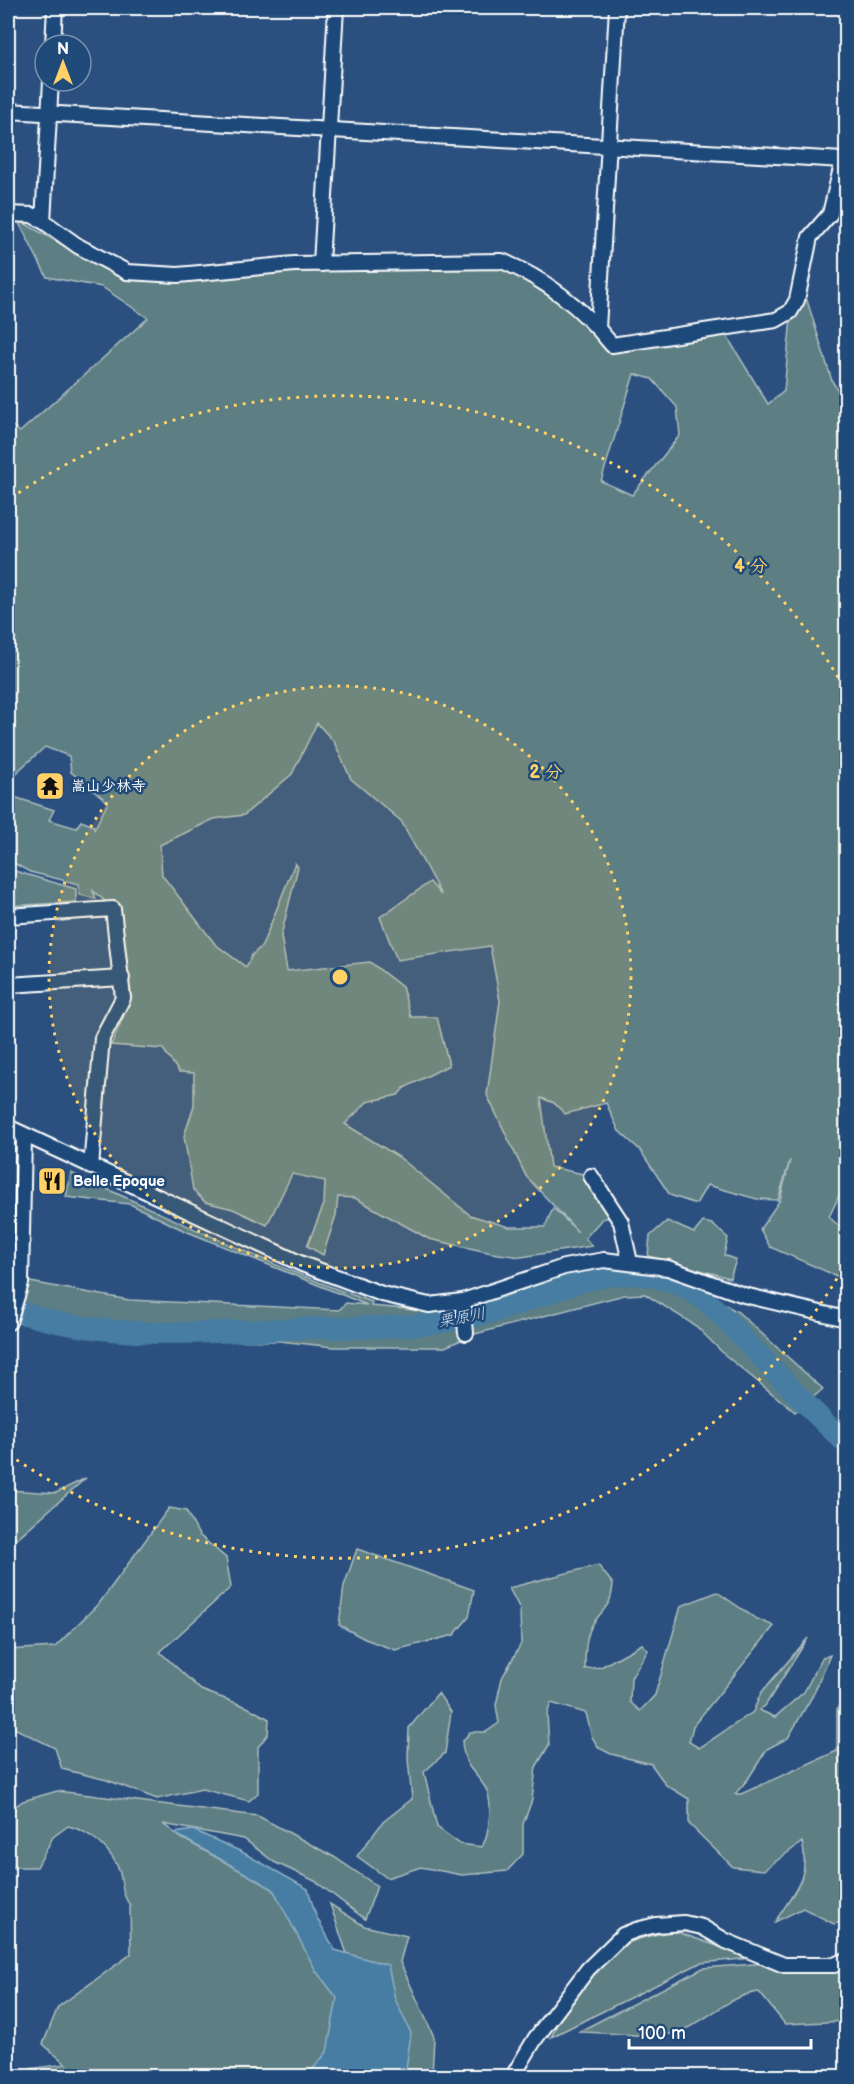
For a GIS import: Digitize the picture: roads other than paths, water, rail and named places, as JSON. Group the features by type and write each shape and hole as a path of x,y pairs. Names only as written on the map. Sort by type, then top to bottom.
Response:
{"street":[{"path":"54,33 55,8"},
{"path":"321,264 336,8"},
{"path":"598,328 617,8"},
{"path":"43,221 50,93"},
{"path":"8,111 49,118 329,133 609,152 845,160 830,214 810,237 797,300 790,312 776,320 683,336 612,345 598,328 560,294 524,270 502,261 321,264 178,275 127,272 78,246 32,214 8,214"},
{"path":"8,916 113,909 123,998 102,1038 91,1167"},
{"path":"8,985 122,978"},
{"path":"8,1127 302,1264 382,1294 429,1305 463,1306 564,1267 604,1260 668,1268 744,1295 846,1319"},
{"path":"9,1322 21,1283 24,1136"},
{"path":"591,1176 621,1222 630,1262"},
{"path":"463,1306 466,1333"},
{"path":"513,2076 535,2039 588,1969 623,1935 636,1930 656,1925 684,1923 702,1927 726,1941 784,1965 824,1966 846,1960"}],"water":[{"path":"193,1830 242,1852 308,1889 316,1916 335,1950 388,1965 395,1999 411,2033 405,2076 307,2076 327,2052 337,1998 316,1971 273,1889 174,1833"}],"waterway":[{"name":"栗原川","path":"8,1308 44,1319 80,1326 156,1333 398,1327 445,1322 484,1314 587,1280 631,1274 654,1277 677,1284 711,1306 846,1443"}],"place":[{"name":"嵩山少林寺","path":"50,786"},
{"name":"Belle Epoque","path":"52,1181"}]}
